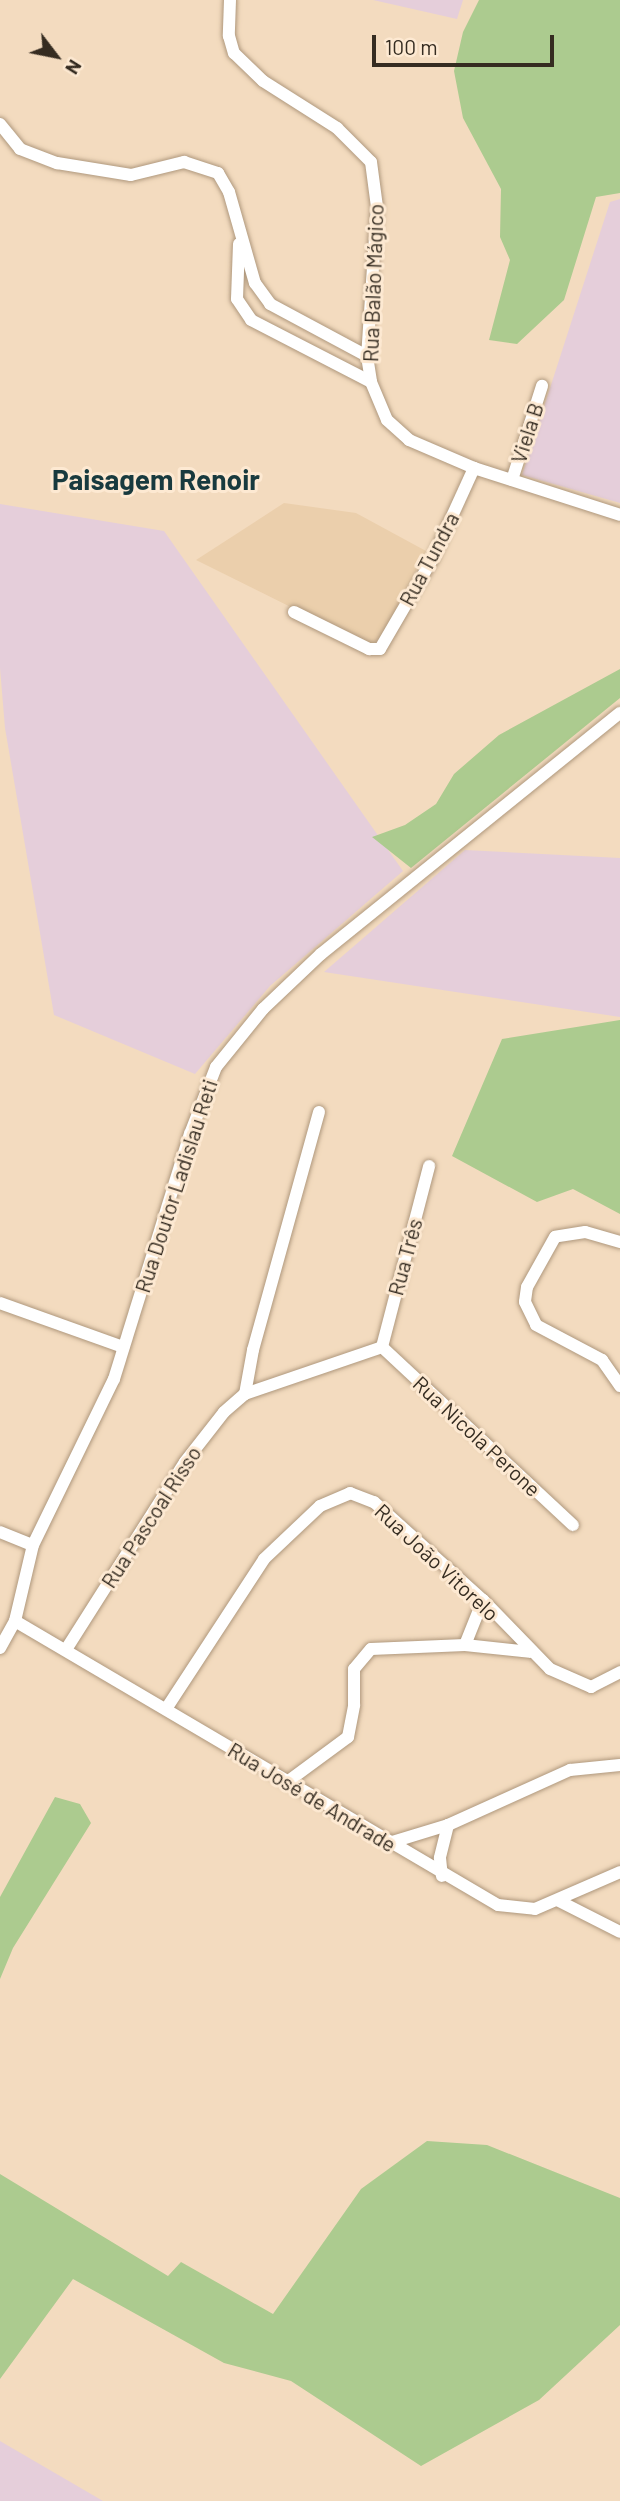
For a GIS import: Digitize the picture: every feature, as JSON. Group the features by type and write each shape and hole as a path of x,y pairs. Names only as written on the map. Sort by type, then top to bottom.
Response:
{"street":[{"name":"Rua Balão Mágico","path":"230,0 229,36 240,60 263,81 337,128 371,162 377,207 368,356 371,382 396,431 474,468 620,515"},
{"path":"0,124 20,149 57,163 117,175 184,162 209,168 225,182 240,240 256,283 270,304 368,356"},
{"path":"240,240 236,292 251,320 371,382"},
{"name":"Viela B","path":"512,480 542,386"},
{"name":"Rua Tundra","path":"294,612 369,649 380,649 433,558 474,468"},
{"name":"Rua Doutor Ladislau Reti","path":"0,1648 15,1621 33,1545 102,1406 206,1086 234,1042 321,954 620,713"},
{"path":"245,1394 253,1350 319,1112"},
{"name":"Rua Três","path":"382,1347 429,1166"},
{"path":"620,1242 585,1232 555,1237 527,1287 525,1303 536,1325 602,1360 620,1386"},
{"path":"0,1303 123,1348"},
{"name":"Rua Pascoal Risso","path":"67,1648 192,1452 245,1394 382,1347"},
{"name":"Rua Nicola Perone","path":"382,1347 573,1525"},
{"name":"Rua João Vitorelo","path":"166,1709 246,1581 320,1506 340,1494 350,1493 374,1502 483,1600 530,1653 579,1685 603,1684 620,1672"},
{"path":"0,1532 33,1545"},
{"path":"465,1645 483,1600"},
{"name":"Rua José de Andrade","path":"15,1621 67,1648 442,1876 516,1910 559,1900 620,1872"},
{"path":"287,1782 348,1737 354,1669 371,1649 465,1645 530,1653"},
{"path":"388,1843 448,1825 570,1770 620,1765"},
{"path":"442,1876 440,1858 448,1825"},
{"path":"559,1900 620,1932"}],"shaded area":[{"path":"373,0 463,0 457,19"},
{"path":"620,199 620,503 522,475 610,202"},
{"path":"284,503 356,513 426,551 381,638 369,646 196,560"},
{"path":"0,504 164,531 403,871 270,986 195,1074 54,1015 5,728 0,668"},
{"path":"465,850 620,858 620,1017 324,972"},
{"path":"0,2441 103,2501 0,2501"}],"green space":[{"path":"479,0 620,0 620,193 596,197 564,300 517,344 489,340 510,260 500,237 501,189 463,118 454,71 463,32"},
{"path":"620,669 620,698 411,868 372,837 405,825 436,804 454,774 499,735"},
{"path":"620,1020 620,1214 573,1189 537,1202 452,1156 502,1039"},
{"path":"55,1797 80,1804 91,1823 13,1948 0,1979 0,1897"},
{"path":"427,2141 487,2145 620,2198 620,2325 539,2400 421,2466 291,2381 224,2363 73,2279 0,2379 0,2174 168,2276 181,2262 273,2314 361,2189"}],"district":[{"name":"Paisagem Renoir","path":"156,479"}]}
